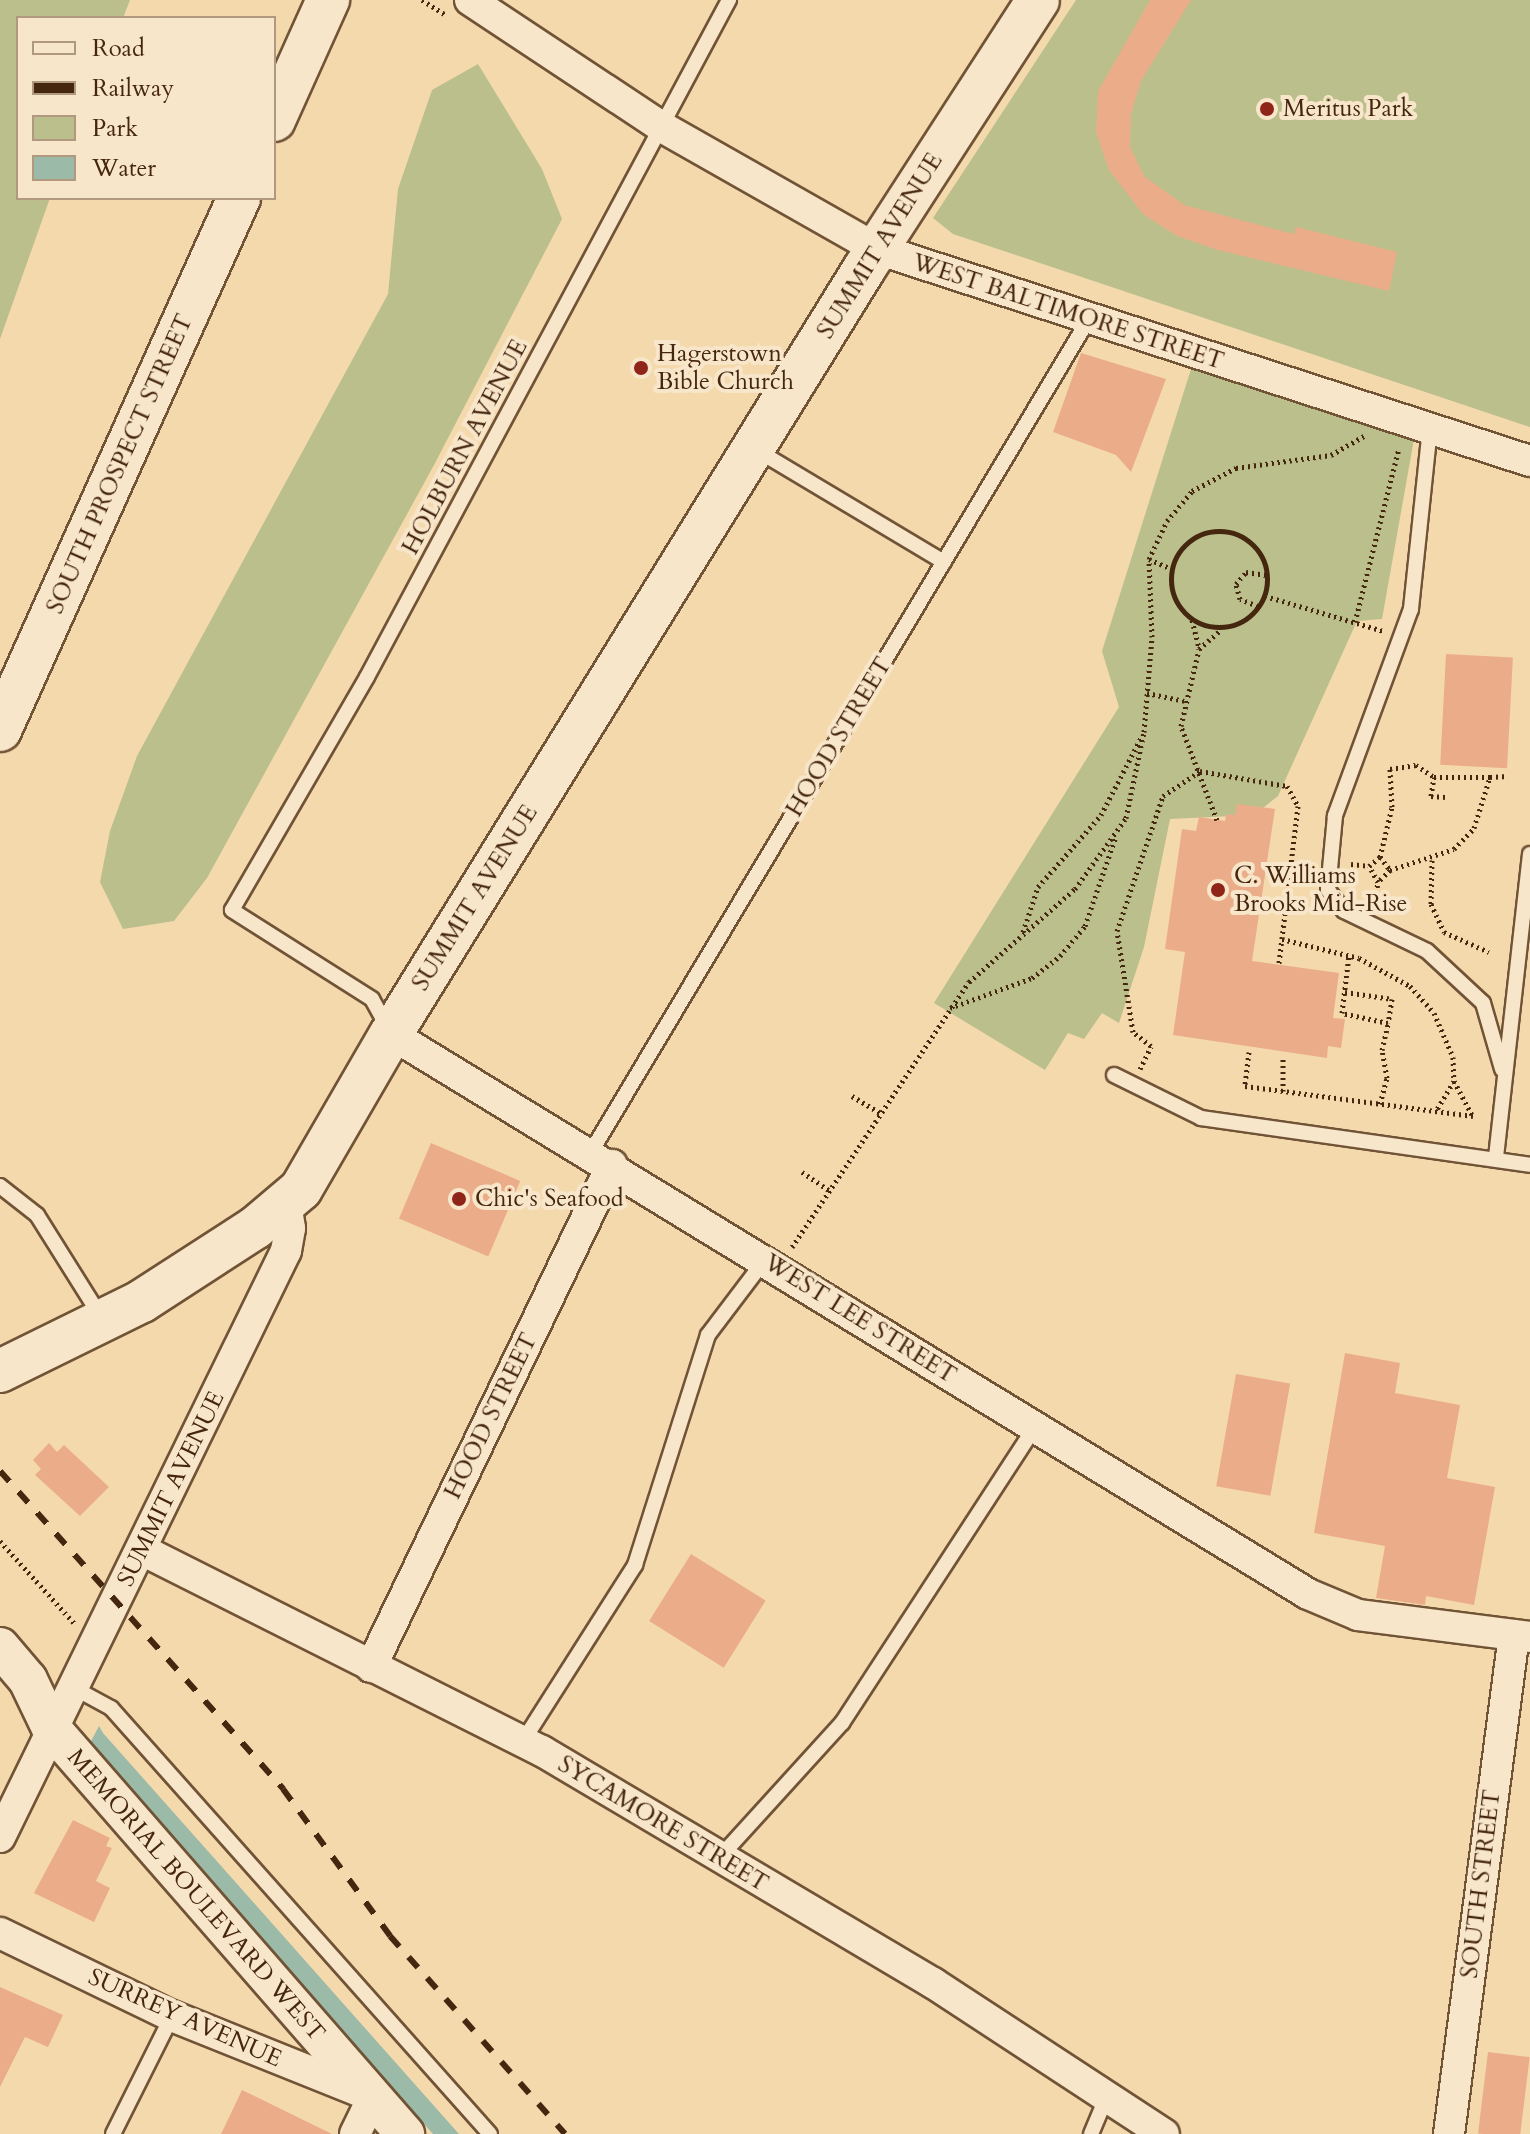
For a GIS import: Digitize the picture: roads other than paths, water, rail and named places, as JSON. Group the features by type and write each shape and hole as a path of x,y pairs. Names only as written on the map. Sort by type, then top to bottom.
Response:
{"main road":[{"path":"276,116 328,0"},
{"name":"SUMMIT AVENUE","path":"286,1204 301,1189 391,1034 877,249 1038,0"},
{"name":"SOUTH PROSPECT STREET","path":"0,730 238,200"},
{"path":"0,1371 103,1320 204,1264 286,1204"}],"street":[{"name":"WEST BALTIMORE STREET","path":"470,0 662,127 877,249 1087,322 1396,416 1530,461"},
{"name":"WEST LEE STREET","path":"391,1034 602,1158 1308,1594 1358,1615 1522,1636"},
{"name":"HOOD STREET","path":"371,1667 602,1158"},
{"name":"SUMMIT AVENUE","path":"0,1837 286,1251 290,1228 286,1204"},
{"name":"SYCAMORE STREET","path":"142,1550 523,1741 933,1983 1164,2134"},
{"name":"SOUTH STREET","path":"1449,2134 1522,1636"},
{"name":"MEMORIAL BOULEVARD WEST","path":"0,1647 28,1680 51,1728 405,2134"},
{"name":"SURREY AVENUE","path":"0,1933 172,2016 373,2097"},
{"path":"355,2134 373,2097"}],"lane":[{"name":"HOLBURN AVENUE","path":"391,1034 372,999 232,910 367,677 729,0"},
{"name":"HOOD STREET","path":"602,1158 944,562 1087,322"},
{"path":"1430,428 1411,609 1335,816 1328,890 1344,911 1427,951 1483,1003 1502,1069"},
{"path":"754,448 944,562"},
{"path":"1496,1157 1502,1069 1530,854"},
{"path":"1114,1075 1201,1118 1496,1157 1530,1165"},
{"path":"0,1186 37,1215 103,1320"},
{"path":"523,1741 635,1565 708,1335 772,1264"},
{"path":"719,1859 842,1723 1035,1427"},
{"path":"74,1688 111,1708 490,2134"},
{"path":"113,2134 172,2016"},
{"path":"1091,2134 1107,2096"}],"water":[{"path":"99,1726 459,2134 433,2134 89,1745"}],"railway":[{"path":"0,1471 283,1789 390,1936 565,2134"}],"place":[{"name":"Meritus Park","path":"1267,109"},
{"name":"Hagerstown Bible Church","path":"641,368"},
{"name":"C. Williams Brooks Mid‐Rise","path":"1218,890"},
{"name":"Chic's Seafood","path":"459,1199"}]}
